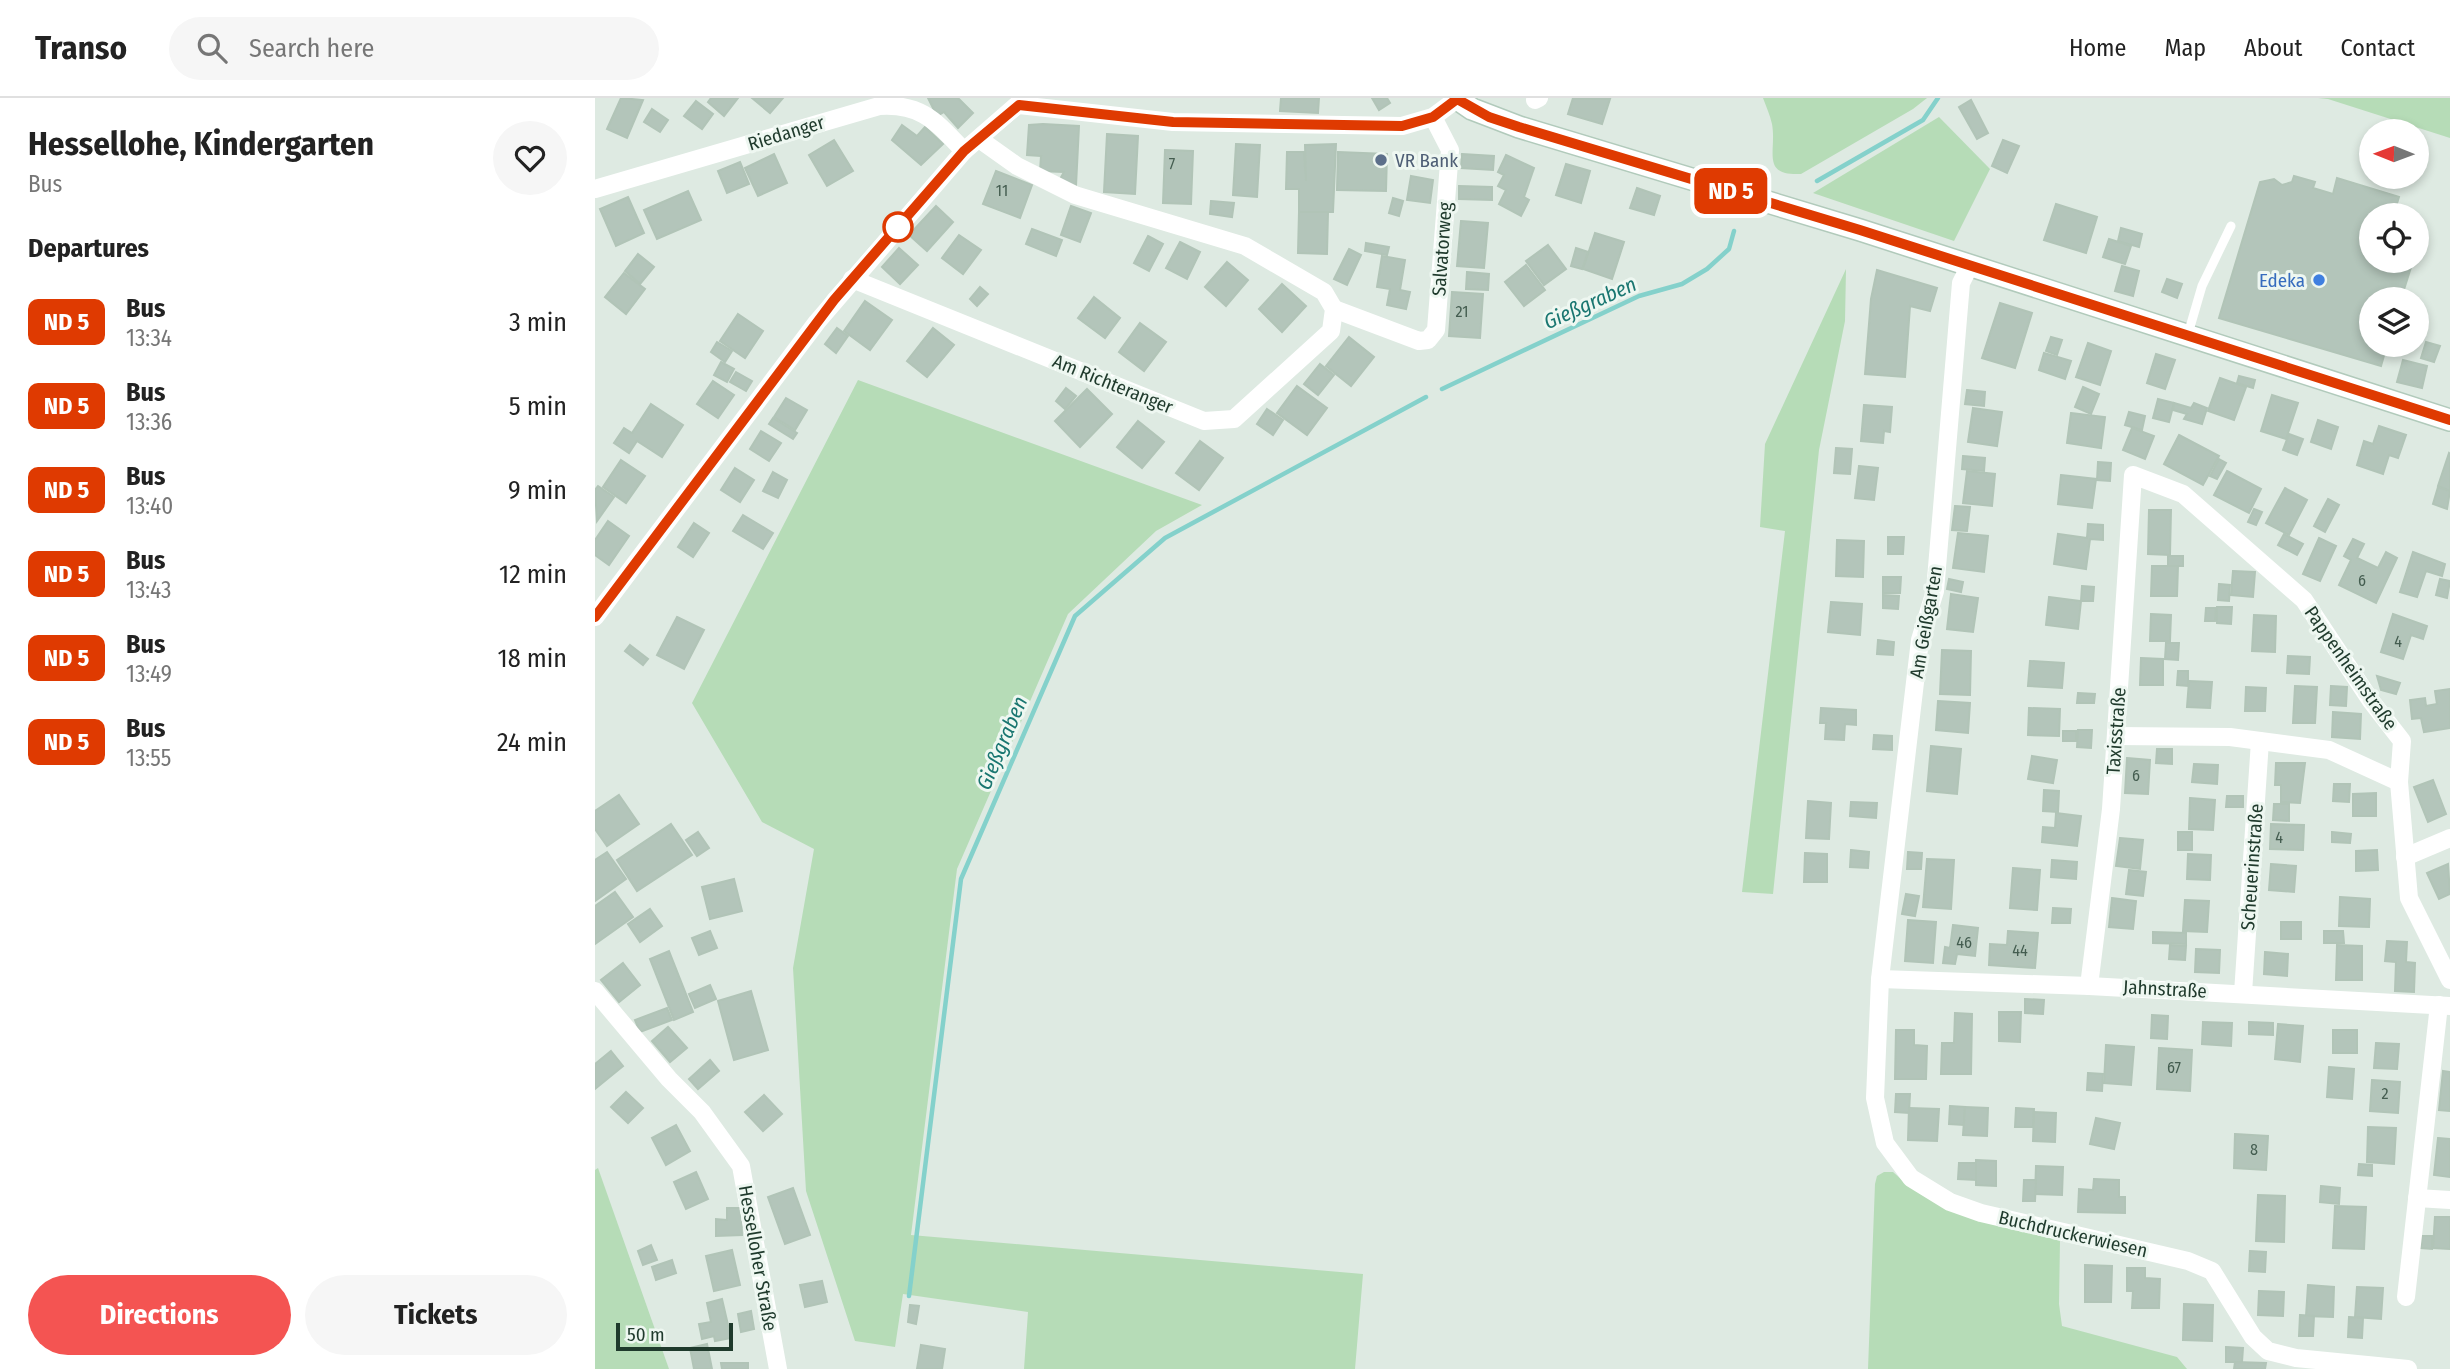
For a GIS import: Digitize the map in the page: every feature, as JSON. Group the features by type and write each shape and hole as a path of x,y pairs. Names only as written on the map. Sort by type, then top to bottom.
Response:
{"main road":[{"path":"1457,99 1481,113 1519,127 1860,230 2450,420"}],"street":[{"path":"595,617 852,279 964,151 1022,102 1197,122 1402,126 1433,117 1457,99"},
{"name":"Riedanger","path":"595,189 879,106 909,106 935,122 964,151"},
{"name":"Salvatorweg","path":"1334,309 1419,341 1428,340 1436,330 1450,150 1433,117"},
{"path":"979,139 1017,166 1075,195 1245,246 1324,292 1334,309"},
{"name":"Am Geißgarten","path":"1880,979 1920,640 1935,591 1961,283 1969,267"},
{"name":"Am Richteranger","path":"852,279 1204,421 1234,419 1331,331 1334,309"},
{"name":"Taxisstraße","path":"2089,986 2111,809 2133,475"},
{"name":"Pappenheimstraße","path":"2133,475 2183,494 2304,600 2371,701 2402,741 2399,782 2409,898 2450,980"},
{"path":"2116,736 2230,737 2329,750 2399,782"},
{"name":"Scheuerinstraße","path":"2243,993 2260,741"},
{"path":"2405,857 2450,838"},
{"name":"Jahnstraße","path":"1880,979 2243,993 2445,1006"},
{"name":"Buchdruckerwiesen","path":"1880,979 1875,1098 1885,1143 1911,1178 1950,1202 1980,1213 2188,1261 2212,1271 2253,1337 2268,1351 2296,1358 2407,1369"},
{"name":"Hesselloher Straße","path":"595,991 669,1079 702,1112 741,1166 760,1257 775,1364"},
{"path":"2406,1297 2417,1198 2445,1006"},
{"path":"2417,1198 2450,1200"}],"lane":[{"path":"2188,337 2202,286 2231,226"}],"green space":[{"path":"1763,98 1927,98 1913,109 1801,174 1788,174 1780,171 1773,160 1772,124"},
{"path":"2318,98 2450,98 2450,138 2429,131 2429,119 2391,119"},
{"path":"1939,117 1990,169 1954,241 1813,193"},
{"path":"1846,269 1845,321 1819,450 1773,894 1742,892 1785,531 1760,527 1765,444"},
{"path":"858,380 1202,505 1156,531 1068,614 957,869 911,1235 1363,1274 1355,1369 1024,1369 1028,1312 903,1294 895,1347 855,1341 806,1191 793,968 814,849 762,822 692,703"},
{"path":"598,1168 669,1369 595,1369 595,1170"},
{"path":"1884,1172 1893,1172 1911,1188 1950,1210 1992,1224 2060,1240 2059,1304 2062,1326 2177,1357 2187,1369 1868,1369 1875,1184 1877,1176"}],"building":[{"path":"621,98 643,100 627,138 607,129"},
{"path":"711,98 738,98 724,116 708,102"},
{"path":"752,98 783,98 770,113"},
{"path":"928,98 958,98 973,113 958,128 944,112 937,116"},
{"path":"1281,98 1319,98 1318,113 1280,111"},
{"path":"1372,98 1387,98 1390,103 1379,110"},
{"path":"1573,98 1610,99 1602,124 1568,114"},
{"path":"1971,100 1988,133 1977,139 1959,107"},
{"path":"696,101 713,114 702,129 684,116"},
{"path":"652,109 668,120 660,132 644,122"},
{"path":"902,125 917,136 925,127 943,144 921,165 892,140"},
{"path":"1029,125 1079,126 1076,186 1059,181 1064,172 1040,171 1041,156 1027,155"},
{"path":"1107,134 1138,136 1135,194 1104,192"},
{"path":"834,140 853,171 827,186 809,155"},
{"path":"2003,140 2019,146 2007,173 1992,166"},
{"path":"1236,144 1260,145 1257,197 1233,195"},
{"path":"1336,144 1333,212 1299,212 1299,189 1286,189 1287,152 1304,152 1306,181 1305,145"},
{"path":"1165,150 1193,151 1191,204 1163,203"},
{"path":"1338,152 1387,154 1386,191 1337,190"},
{"path":"774,154 787,183 758,196 745,168"},
{"path":"1462,154 1494,156 1493,170 1461,168"},
{"path":"1506,155 1534,168 1524,197 1529,200 1521,216 1499,204 1506,190 1498,186 1504,175 1498,172"},
{"path":"740,162 749,184 727,193 718,171"},
{"path":"1566,164 1590,171 1581,203 1556,195"},
{"path":"996,171 1032,185 1020,218 983,204"},
{"path":"1411,176 1433,180 1430,203 1407,200"},
{"name":"Edeka","path":"2294,176 2315,182 2313,188 2333,194 2337,178 2359,185 2359,189 2373,189 2399,197 2397,203 2359,203 2359,273 2409,273 2405,287 2359,287 2359,357 2384,357 2381,366 2219,318 2260,182 2274,179 2282,185 2292,182"},
{"path":"1459,186 1492,187 1492,200 1459,199"},
{"path":"1637,188 1660,196 1654,215 1630,208"},
{"path":"688,191 701,220 657,239 644,210"},
{"path":"628,197 644,233 616,246 600,209"},
{"path":"1393,198 1403,201 1399,216 1389,213"},
{"path":"1211,201 1234,203 1232,217 1210,214"},
{"path":"2056,204 2097,217 2086,253 2044,240"},
{"path":"936,206 953,222 927,251 909,235"},
{"path":"1071,206 1091,213 1080,242 1061,235"},
{"path":"1299,212 1328,212 1327,254 1298,253"},
{"path":"1461,221 1488,223 1484,268 1457,266"},
{"path":"2121,228 2142,234 2139,247 2118,241"},
{"path":"1032,229 1062,240 1056,256 1026,244"},
{"path":"1595,233 1624,242 1612,279 1583,269"},
{"path":"959,235 981,250 963,274 942,258"},
{"path":"1148,236 1163,244 1149,271 1134,263"},
{"path":"2109,239 2131,246 2125,264 2103,257"},
{"path":"1180,242 1200,252 1187,279 1166,268"},
{"path":"1366,243 1389,247 1387,255 1365,251"},
{"path":"1548,245 1566,269 1544,285 1526,261"},
{"path":"899,248 918,265 900,284 882,267"},
{"path":"1576,248 1588,252 1582,269 1571,266"},
{"path":"1349,249 1361,255 1347,285 1334,279"},
{"path":"638,254 654,267 640,284 625,271"},
{"path":"1382,256 1405,260 1400,290 1410,292 1406,309 1387,305 1390,289 1377,287"},
{"path":"1227,262 1248,280 1226,306 1205,287"},
{"path":"1526,265 1545,290 1524,306 1505,282"},
{"path":"2122,266 2139,271 2133,296 2115,291"},
{"path":"1877,270 1937,288 1930,311 1910,306 1905,377 1865,374 1871,299"},
{"path":"1467,272 1489,274 1488,290 1466,289"},
{"path":"624,273 645,289 626,314 605,297"},
{"path":"2167,279 2182,284 2177,298 2162,292"},
{"path":"1282,284 1306,306 1282,332 1259,309"},
{"path":"980,287 988,294 977,306 970,299"},
{"path":"1452,292 1483,294 1480,338 1449,336"},
{"path":"1094,297 1120,318 1105,338 1078,318"},
{"path":"865,301 892,320 870,350 844,331"},
{"path":"2000,303 2032,313 2015,368 1982,358"},
{"path":"738,314 763,331 745,358 720,341"},
{"path":"1140,323 1166,342 1144,371 1119,352"},
{"path":"837,328 848,336 836,353 825,344"},
{"path":"933,328 954,345 927,377 907,361"},
{"path":"1349,337 1374,357 1351,386 1326,366"},
{"path":"2051,337 2062,340 2057,355 2046,351"},
{"path":"717,342 732,351 725,362 711,352"},
{"path":"2088,343 2111,351 2100,385 2076,377"},
{"path":"2429,343 2440,346 2434,362 2421,358 2429,357"},
{"path":"2044,353 2071,361 2065,379 2039,370"},
{"path":"2156,354 2175,360 2165,389 2147,383"},
{"path":"2403,360 2427,366 2422,388 2397,382"},
{"path":"721,362 734,369 727,382 714,375"},
{"path":"1320,364 1334,375 1318,395 1304,384"},
{"path":"736,372 752,381 746,391 730,382"},
{"path":"2239,376 2255,380 2253,388 2237,383"},
{"path":"2220,378 2246,387 2234,420 2208,411"},
{"path":"713,381 734,395 718,418 697,404"},
{"path":"1297,386 1327,408 1307,435 1277,413"},
{"path":"2083,387 2099,394 2091,414 2075,407"},
{"path":"1066,388 1076,396 1065,409 1056,401"},
{"path":"1087,389 1112,414 1080,447 1055,421"},
{"path":"1967,390 1985,392 1984,406 1965,404"},
{"path":"2272,395 2298,403 2286,439 2261,431"},
{"path":"786,398 807,410 795,430 774,417"},
{"path":"2158,399 2174,403 2169,422 2153,418"},
{"path":"2174,403 2191,408 2194,403 2207,408 2202,424 2184,419 2187,414 2173,410"},
{"path":"651,404 683,425 662,457 637,441 629,453 614,443 624,428 632,433"},
{"path":"1864,405 1892,407 1890,432 1884,431 1883,443 1861,441"},
{"path":"1973,408 2002,412 1997,446 1968,442"},
{"path":"1267,409 1283,420 1273,435 1257,424"},
{"path":"2129,412 2145,416 2142,430 2125,425"},
{"path":"2071,413 2105,417 2101,448 2067,443"},
{"path":"773,418 797,433 793,439 769,424"},
{"path":"2318,420 2338,427 2331,449 2311,442"},
{"path":"1138,421 1164,442 1142,468 1117,447"},
{"path":"2379,426 2406,435 2398,458 2389,455 2383,474 2357,465 2364,441 2373,444"},
{"path":"2132,428 2154,436 2145,459 2123,450"},
{"path":"761,431 781,443 769,461 750,449"},
{"path":"2289,434 2303,439 2297,455 2283,450"},
{"path":"2179,435 2219,456 2203,485 2164,464"},
{"path":"1200,441 1223,458 1199,490 1176,473"},
{"path":"1836,448 1852,449 1850,474 1834,473"},
{"path":"2450,454 2450,491 2438,486"},
{"path":"1963,456 1985,458 1984,471 1962,469"},
{"path":"2219,459 2226,463 2217,479 2210,476"},
{"path":"621,460 645,476 626,503 603,487"},
{"path":"2098,462 2111,463 2110,481 2097,480"},
{"path":"1859,466 1878,468 1874,500 1855,498"},
{"path":"735,468 754,480 740,502 721,490"},
{"path":"1967,471 1995,474 1992,506 1963,503"},
{"path":"2227,471 2261,489 2249,513 2214,495"},
{"path":"773,472 787,480 778,498 763,491"},
{"path":"2061,475 2096,479 2092,508 2058,504"},
{"path":"598,486 614,497 597,521 595,490"},
{"path":"2438,487 2450,491 2447,509 2433,504"},
{"path":"2285,488 2307,500 2289,535 2266,523"},
{"path":"2328,499 2339,505 2325,532 2314,526"},
{"path":"1955,506 1970,507 1967,531 1952,530"},
{"path":"2254,509 2262,512 2256,525 2248,522"},
{"path":"2149,510 2171,510 2170,555 2148,554"},
{"path":"743,515 773,533 763,549 733,531"},
{"path":"608,521 629,536 609,565 595,555 595,540"},
{"path":"694,523 709,533 693,557 678,547"},
{"path":"2088,524 2103,525 2103,540 2090,539 2086,569 2054,564 2058,534 2087,538"},
{"path":"1958,533 1988,536 1984,572 1953,568"},
{"path":"2284,534 2303,544 2297,555 2278,545"},
{"path":"1888,537 1904,537 1903,554 1888,554"},
{"path":"2319,538 2336,546 2320,581 2303,574"},
{"path":"2353,539 2364,544 2357,558 2378,568 2386,552 2397,558 2376,603 2339,585 2351,560 2344,556"},
{"path":"1837,540 1864,541 1863,577 1836,576"},
{"path":"2413,552 2445,564 2442,576 2426,571 2417,597 2400,592"},
{"path":"2168,556 2183,556 2183,566 2168,566"},
{"path":"2152,566 2178,566 2177,596 2151,596"},
{"path":"2233,571 2255,572 2253,597 2231,595"},
{"path":"1883,577 1901,577 1900,593 1883,593"},
{"path":"1949,579 1963,582 1961,592 1947,589"},
{"path":"2440,579 2450,581 2447,598 2436,595"},
{"path":"2219,584 2230,585 2229,601 2218,600"},
{"path":"2082,586 2094,587 2093,601 2081,601"},
{"path":"1951,594 1978,598 1973,632 1947,629"},
{"path":"1883,595 1899,596 1898,609 1883,608"},
{"path":"2049,597 2081,601 2078,629 2046,625"},
{"path":"1831,602 1862,604 1860,635 1828,632"},
{"path":"2217,607 2232,607 2231,624 2217,623"},
{"path":"2206,608 2216,608 2215,621 2205,621"},
{"path":"2151,614 2171,615 2170,641 2150,641"},
{"path":"2393,614 2427,626 2423,639 2411,635 2403,659 2381,652"},
{"path":"2254,615 2276,616 2275,652 2252,651"},
{"path":"677,617 704,630 684,669 657,655"},
{"path":"1878,640 1894,642 1893,655 1877,654"},
{"path":"2166,643 2179,643 2178,660 2165,659"},
{"path":"630,645 648,659 643,665 625,651"},
{"path":"1942,650 1971,651 1970,695 1940,694"},
{"path":"2288,656 2310,657 2309,674 2287,673"},
{"path":"2141,658 2163,659 2163,685 2140,685"},
{"path":"2030,661 2064,663 2062,688 2028,686"},
{"path":"2178,671 2188,671 2188,686 2177,685"},
{"path":"2377,676 2400,683 2396,694 2381,690"},
{"path":"2189,681 2212,682 2210,708 2187,707"},
{"path":"2295,686 2317,687 2315,723 2293,723"},
{"path":"2331,686 2347,687 2346,706 2330,705"},
{"path":"2246,687 2266,688 2265,711 2245,711"},
{"path":"2450,689 2450,728 2424,732 2421,718 2412,719 2410,700 2425,698 2426,706 2437,704 2435,691"},
{"path":"2078,693 2095,694 2094,703 2077,703"},
{"path":"1938,701 1970,703 1968,733 1936,730"},
{"path":"1821,708 1856,710 1856,725 1845,724 1844,740 1825,739 1826,723 1820,723"},
{"path":"2029,708 2060,709 2059,736 2028,735"},
{"path":"2333,712 2361,714 2360,739 2332,737"},
{"path":"2078,730 2092,730 2091,748 2077,747"},
{"path":"2063,731 2076,731 2076,741 2063,741"},
{"path":"1874,735 1892,736 1892,750 1873,749"},
{"path":"1931,746 1961,749 1957,794 1927,791"},
{"path":"2157,749 2172,749 2172,764 2156,763"},
{"path":"2032,756 2057,760 2053,783 2028,779"},
{"path":"2127,758 2150,760 2148,794 2125,793"},
{"path":"2276,763 2305,763 2300,803 2281,802 2281,785 2275,785"},
{"path":"2194,764 2218,765 2217,784 2192,782"},
{"path":"2433,780 2446,814 2428,822 2414,787"},
{"path":"2334,784 2350,784 2349,802 2333,801"},
{"path":"2044,790 2059,791 2058,812 2043,811"},
{"path":"2376,793 2376,816 2353,816 2353,794"},
{"path":"619,795 639,824 607,846 595,829 595,811"},
{"path":"2227,796 2243,796 2243,807 2226,807"},
{"path":"2190,798 2215,800 2213,830 2189,829"},
{"path":"1808,801 1831,803 1829,839 1806,838"},
{"path":"1851,802 1877,803 1876,818 1850,816"},
{"path":"2274,804 2289,804 2289,821 2273,820"},
{"path":"2056,813 2081,816 2077,846 2042,842 2043,827 2055,828"},
{"path":"671,824 692,855 637,891 617,860"},
{"path":"2271,824 2304,825 2303,850 2270,849"},
{"path":"698,832 709,848 697,856 686,840"},
{"path":"2178,832 2192,832 2192,850 2178,850"},
{"path":"2332,832 2351,834 2350,843 2332,842"},
{"path":"2120,838 2143,840 2140,869 2116,866"},
{"path":"1851,850 1869,852 1868,868 1850,867"},
{"path":"2377,850 2378,870 2356,871 2356,851"},
{"path":"607,852 626,879 595,901 595,860"},
{"path":"1908,852 1922,853 1921,869 1907,869"},
{"path":"1805,853 1827,854 1827,882 1804,882"},
{"path":"2188,854 2211,855 2210,880 2187,879"},
{"path":"1927,859 1954,860 1951,909 1923,907"},
{"path":"2052,860 2077,862 2076,879 2051,877"},
{"path":"2271,864 2296,866 2294,892 2269,890"},
{"path":"2448,864 2450,894 2439,899 2427,873"},
{"path":"2013,868 2040,870 2037,910 2010,908"},
{"path":"2129,870 2146,872 2143,896 2126,894"},
{"path":"734,879 742,911 710,919 702,887"},
{"path":"615,892 633,917 595,944 595,906"},
{"path":"1906,894 1919,896 1915,916 1902,914"},
{"path":"2340,897 2370,899 2369,927 2339,926"},
{"path":"2112,898 2136,901 2133,929 2109,927"},
{"path":"2185,900 2209,901 2207,932 2183,931"},
{"path":"2053,908 2071,909 2070,923 2052,923"},
{"path":"650,909 662,926 640,942 628,924"},
{"path":"1908,920 1936,922 1933,963 1905,961"},
{"path":"2281,922 2301,922 2301,939 2281,939"},
{"path":"1953,925 1978,928 1975,956 1957,954 1955,964 1943,963 1945,947 1950,948"},
{"path":"710,931 717,948 699,955 692,938"},
{"path":"2008,931 2038,933 2035,968 1989,965 1990,944 2007,945"},
{"path":"2324,931 2343,931 2344,943 2324,943"},
{"path":"2153,932 2186,933 2186,944 2153,943"},
{"path":"2387,941 2407,942 2406,962 2415,963 2414,992 2395,991 2396,962 2385,961"},
{"path":"2170,945 2186,946 2185,960 2169,959"},
{"path":"2337,945 2362,946 2362,980 2336,980"},
{"path":"2196,949 2220,950 2219,973 2195,972"},
{"path":"669,951 693,1012 674,1020 650,959"},
{"path":"2265,952 2288,954 2287,976 2264,974"},
{"path":"623,963 640,985 619,1002 601,980"},
{"path":"710,985 716,999 695,1008 689,994"},
{"path":"751,991 768,1050 734,1060 718,1001"},
{"path":"2025,999 2044,1000 2043,1014 2025,1013"},
{"path":"667,1008 672,1020 640,1032 635,1020"},
{"path":"1999,1012 2021,1012 2020,1042 1999,1041"},
{"path":"1955,1013 1972,1014 1971,1074 1941,1074 1942,1043 1954,1043"},
{"path":"2152,1015 2168,1016 2167,1039 2151,1038"},
{"path":"2203,1022 2232,1023 2231,1046 2202,1044"},
{"path":"2249,1022 2273,1023 2273,1035 2249,1034"},
{"path":"2278,1024 2303,1026 2300,1062 2275,1059"},
{"path":"668,1027 687,1048 670,1062 652,1041"},
{"path":"1896,1030 1914,1030 1914,1045 1927,1046 1926,1079 1895,1079"},
{"path":"2333,1030 2357,1030 2357,1053 2333,1053"},
{"path":"2376,1043 2399,1044 2397,1069 2374,1068"},
{"path":"2106,1045 2134,1047 2131,1085 2104,1083"},
{"path":"2159,1048 2192,1050 2190,1091 2157,1089"},
{"path":"611,1051 623,1066 595,1089 595,1064"},
{"path":"710,1060 719,1071 698,1089 689,1079"},
{"path":"2329,1067 2354,1069 2352,1099 2327,1097"},
{"path":"2443,1071 2450,1072 2450,1111 2439,1110"},
{"path":"2088,1073 2103,1074 2102,1091 2087,1090"},
{"path":"2372,1080 2400,1082 2398,1113 2370,1111"},
{"path":"626,1092 643,1108 628,1123 611,1107"},
{"path":"1896,1094 1910,1094 1909,1113 1895,1112"},
{"path":"764,1095 782,1114 763,1131 745,1112"},
{"path":"1950,1106 1965,1107 1964,1125 1949,1124"},
{"path":"1965,1107 1988,1108 1987,1136 1963,1135"},
{"path":"1909,1108 1939,1109 1937,1141 1908,1140"},
{"path":"2016,1108 2034,1109 2033,1127 2015,1127"},
{"path":"2034,1112 2056,1113 2055,1142 2033,1141"},
{"path":"2096,1118 2120,1123 2114,1149 2090,1144"},
{"path":"676,1125 690,1151 666,1165 652,1138"},
{"path":"2368,1127 2396,1128 2394,1164 2367,1162"},
{"path":"2235,1134 2268,1136 2266,1170 2234,1168"},
{"path":"2438,1138 2450,1139 2450,1177 2434,1175"},
{"path":"1976,1160 1996,1161 1996,1186 1976,1185"},
{"path":"1959,1163 1976,1163 1976,1180 1958,1179"},
{"path":"2359,1164 2372,1165 2372,1176 2358,1175"},
{"path":"2036,1166 2063,1167 2062,1195 2035,1194"},
{"path":"696,1172 708,1199 686,1209 674,1182"},
{"path":"2094,1179 2119,1180 2119,1197 2125,1197 2125,1213 2078,1212 2079,1189 2093,1190"},
{"path":"2024,1180 2036,1180 2035,1201 2023,1201"},
{"path":"2321,1186 2340,1188 2339,1204 2320,1202"},
{"path":"793,1188 810,1235 785,1244 768,1197"},
{"path":"2258,1195 2285,1196 2284,1242 2256,1241"},
{"path":"2335,1206 2366,1207 2364,1249 2333,1248"},
{"path":"727,1208 741,1208 742,1235 716,1236 716,1219 727,1220"},
{"path":"2435,1217 2450,1217 2450,1249 2433,1248"},
{"path":"2422,1236 2432,1236 2432,1249 2421,1248"},
{"path":"651,1245 657,1260 643,1265 638,1251"},
{"path":"732,1250 740,1285 714,1291 706,1256"},
{"path":"2250,1251 2266,1252 2265,1272 2249,1271"},
{"path":"672,1260 676,1273 656,1280 652,1267"},
{"path":"2085,1265 2112,1266 2111,1302 2085,1302"},
{"path":"2127,1268 2145,1268 2145,1278 2160,1279 2159,1308 2132,1308 2133,1291 2127,1291"},
{"path":"822,1281 827,1302 805,1307 800,1285"},
{"path":"2308,1285 2334,1287 2333,1317 2306,1316"},
{"path":"2357,1287 2383,1288 2381,1319 2355,1317"},
{"path":"2259,1291 2284,1292 2283,1316 2258,1315"},
{"path":"722,1299 731,1338 715,1341 714,1336 702,1339 699,1324 711,1322 707,1303"},
{"path":"2184,1304 2213,1305 2212,1341 2183,1340"},
{"path":"910,1305 919,1306 916,1324 908,1322"},
{"path":"751,1311 754,1329 741,1332 738,1314"},
{"path":"2300,1315 2314,1316 2313,1336 2299,1336"},
{"path":"2349,1317 2363,1318 2362,1338 2348,1337"},
{"path":"707,1344 712,1369 694,1369 690,1348"},
{"path":"921,1345 945,1349 942,1369 917,1369"},
{"path":"2226,1347 2243,1348 2242,1362 2226,1362"},
{"path":"2235,1362 2266,1363 2265,1369 2234,1369"},
{"path":"721,1363 748,1363 748,1369 722,1369"}],"waterway":[{"name":"Gießgraben","path":"1817,181 1923,120 1938,98"},
{"name":"Gießgraben","path":"1442,389 1639,296 1682,284 1707,269 1729,249 1734,231"},
{"name":"Gießgraben","path":"909,1296 961,879 1075,616 1165,538 1426,397"}],"bus line":[{"path":"595,617 834,300 964,151 1019,105 1173,122 1402,126 1433,117 1457,99 1489,117 1519,127 1860,230 2450,420"}],"place":[{"name":"VR Bank","path":"1381,160"},
{"name":"Edeka","path":"2319,280"}]}
